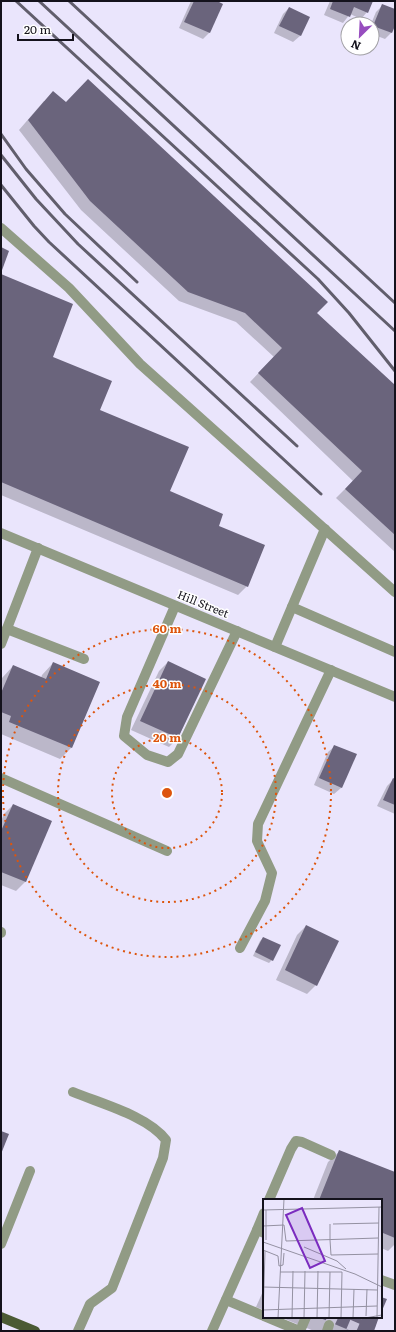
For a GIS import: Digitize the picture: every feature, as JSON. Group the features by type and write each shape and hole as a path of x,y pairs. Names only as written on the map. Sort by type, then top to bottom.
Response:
{"main road":[{"path":"1,1317 35,1331"}],"street":[{"path":"1,228 69,288 140,364 395,592"},
{"path":"275,647 325,529"},
{"name":"Hill Street","path":"1,533 395,697"},
{"path":"1,644 38,548"},
{"path":"175,606 127,717 124,736 147,755 168,762 178,754 237,631"},
{"path":"292,607 395,652"},
{"path":"7,629 84,659"},
{"path":"240,948 265,900 272,873 257,841 258,824 331,670"},
{"path":"1,778 167,851"},
{"path":"73,1092 143,1120 161,1133 166,1140 163,1158 112,1288 90,1304 78,1331"},
{"path":"269,1199 291,1149 296,1142 302,1142 331,1155"},
{"path":"1,1244 4,1227 30,1171"},
{"path":"212,1331 260,1231 263,1217"},
{"path":"382,1280 395,1285"},
{"path":"226,1300 263,1315"},
{"path":"281,1320 300,1331 306,1318"}],"building":[{"path":"194,1 217,1 223,4 210,33 184,22"},
{"path":"333,1 373,1 368,13 354,7 350,16 348,16 330,9"},
{"path":"382,4 395,9 395,26 392,33 380,29 380,16 377,16"},
{"path":"289,7 310,17 301,36 279,26"},
{"path":"88,79 328,302 317,313 395,385 395,535 345,489 362,471 258,373 282,348 245,313 188,292 90,201 28,120 53,91 66,102"},
{"path":"1,247 9,251 1,273"},
{"path":"1,274 73,304 53,357 112,381 100,410 189,447 170,491 223,514 219,526 265,545 248,587 1,482"},
{"path":"168,661 206,679 178,738 140,721"},
{"path":"53,662 100,682 72,748 9,722 11,716 1,712 1,693 13,665 46,679"},
{"path":"334,745 357,754 342,788 319,778"},
{"path":"393,778 395,779 395,805 383,800"},
{"path":"13,804 52,821 26,882 1,872 1,831"},
{"path":"306,925 339,941 317,986 285,970"},
{"path":"263,937 281,945 273,961 255,952"},
{"path":"1,1131 9,1134 1,1154"},
{"path":"339,1150 395,1172 395,1238 383,1233 382,1236 382,1199 319,1199"},
{"path":"382,1297 387,1299 382,1311"},
{"path":"320,1318 379,1318 374,1331 351,1331"}],"tunnel":[{"path":"329,1325 332,1318"},
{"path":"351,1331 357,1318"}],"railway":[{"path":"16,1 318,279 349,313 395,371"},
{"path":"39,1 395,331"},
{"path":"69,1 395,303"},
{"path":"1,134 26,169 65,214 137,282"},
{"path":"1,155 36,199 78,244 297,446"},
{"path":"1,185 49,242 321,494"}]}
